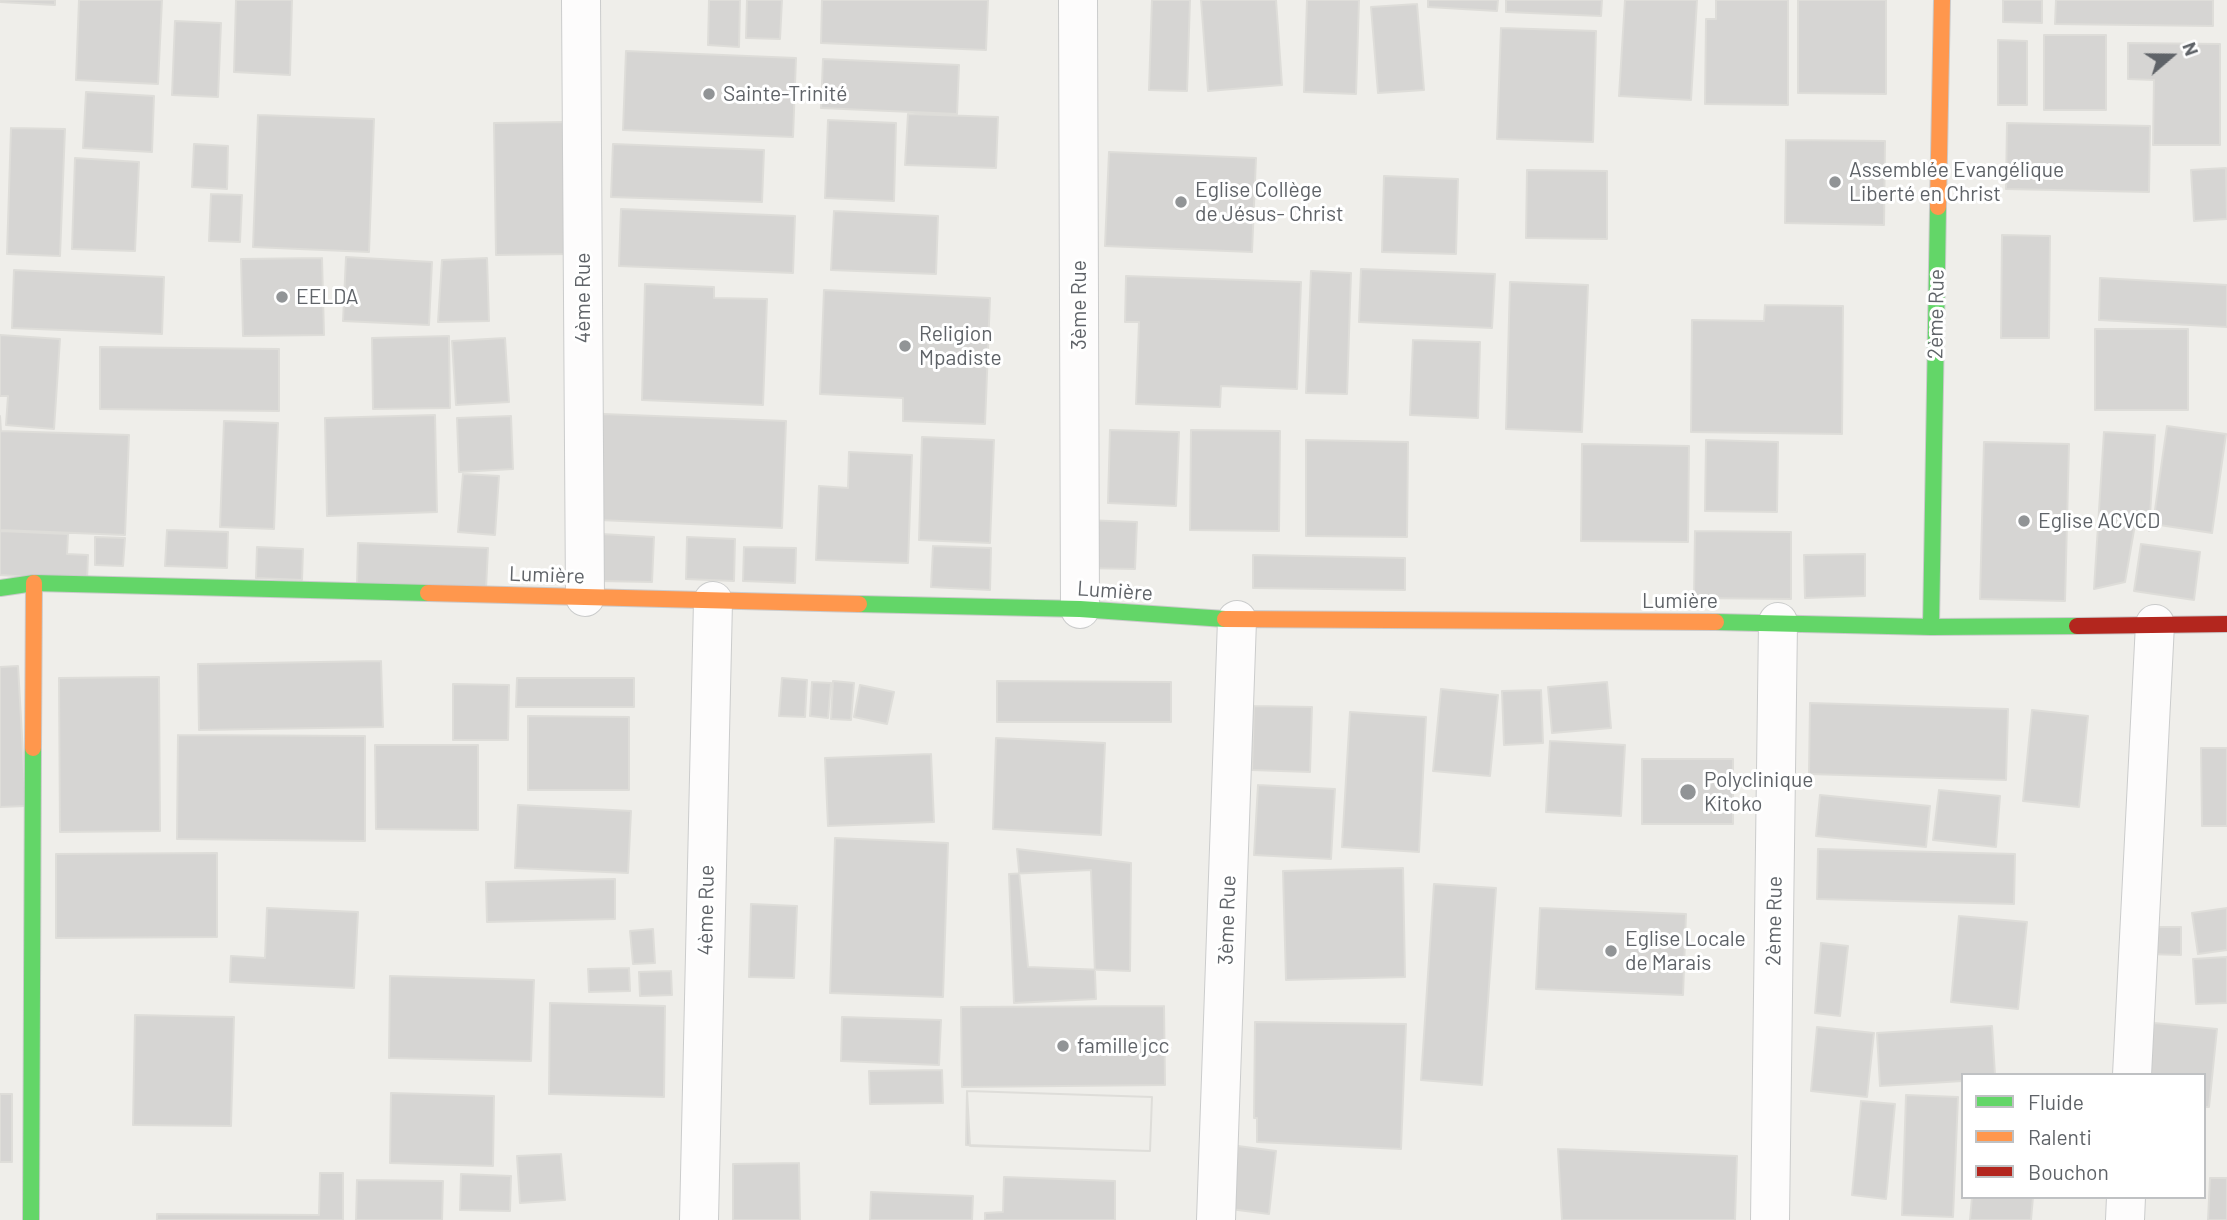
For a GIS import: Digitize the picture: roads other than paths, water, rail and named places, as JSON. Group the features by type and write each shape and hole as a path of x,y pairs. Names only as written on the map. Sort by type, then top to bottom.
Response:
{"street":[{"name":"4ème Rue","path":"581,0 585,597"},
{"name":"3ème Rue","path":"1078,0 1080,609"},
{"name":"2ème Rue","path":"1931,628 1942,0"},
{"name":"Lumière","path":"0,587 34,583 1080,609 1237,620 1778,622 1931,628 2227,624"},
{"path":"31,1220 34,583"},
{"name":"4ème Rue","path":"699,1220 713,601"},
{"name":"3ème Rue","path":"1216,1220 1237,620"},
{"name":"2ème Rue","path":"1770,1220 1778,622"},
{"path":"2132,1073 2155,624"},
{"path":"2125,1220 2126,1199"}],"place":[{"name":"Sainte-Trinité","path":"709,94"},
{"name":"Assemblée Evangélique Liberté en Christ","path":"1835,182"},
{"name":"Eglise Collège de Jésus- Christ","path":"1181,202"},
{"name":"EELDA","path":"282,297"},
{"name":"Religion Mpadiste","path":"905,346"},
{"name":"Eglise ACVCD","path":"2024,521"},
{"name":"Polyclinique Kitoko","path":"1688,792"},
{"name":"Eglise Locale de Marais","path":"1611,951"},
{"name":"famille jcc","path":"1063,1046"}]}
